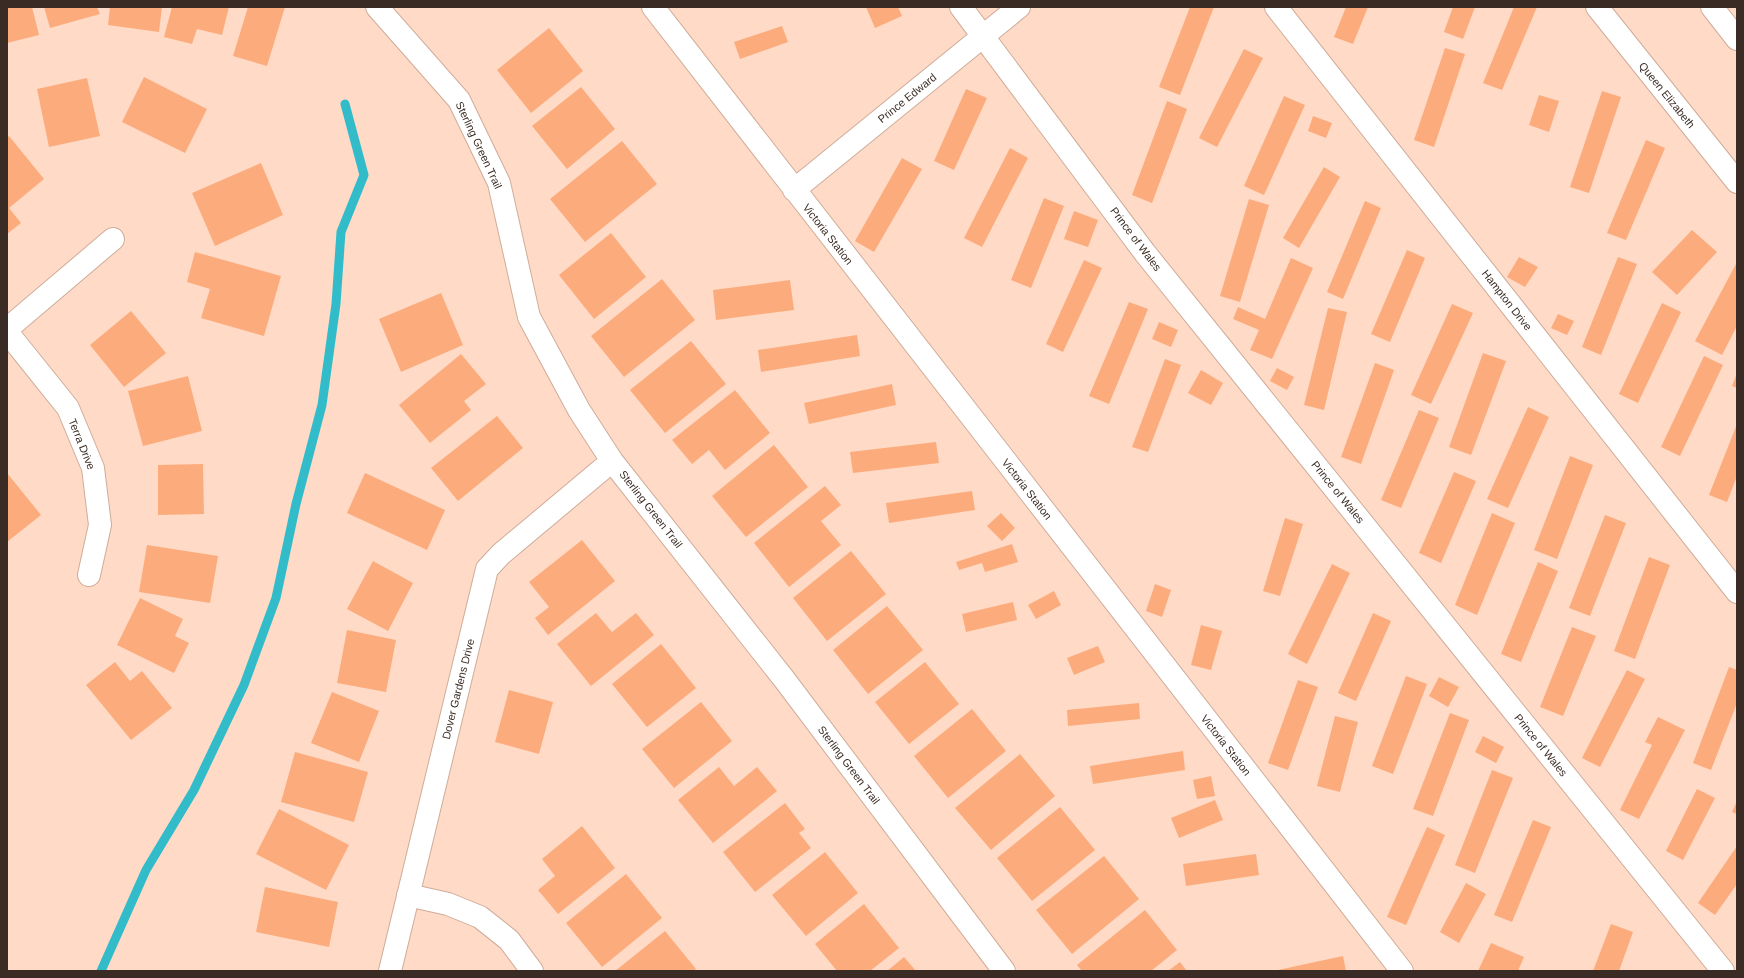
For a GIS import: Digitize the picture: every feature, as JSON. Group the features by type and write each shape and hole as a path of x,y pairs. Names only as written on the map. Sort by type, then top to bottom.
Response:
{"street":[{"name":"Sterling Green Trail","path":"377,7 459,100 499,183 529,317 579,410 612,461 784,679 1004,971"},
{"name":"Victoria Station","path":"653,7 1402,971"},
{"name":"Prince of Wales","path":"961,7 1145,253 1723,971"},
{"name":"Prince Edward","path":"794,190 1019,7"},
{"name":"Hampton Drive","path":"1276,7 1737,592"},
{"name":"Queen Elizabeth","path":"1597,7 1737,182"},
{"path":"1712,7 1737,39"},
{"path":"7,329 113,239"},
{"name":"Terra Drive","path":"7,332 68,408 93,468 100,525 89,575"},
{"name":"Dover Gardens Drive","path":"390,971 487,569 501,554 612,461"},
{"path":"408,895 448,904 480,918 509,940 532,971"}],"building":[{"path":"7,7 32,7 39,35 7,43"},
{"path":"44,7 97,7 100,14 50,28"},
{"path":"110,7 162,7 159,32 108,25"},
{"path":"172,7 229,7 222,35 197,29 192,44 164,37"},
{"path":"248,7 285,7 267,66 233,56"},
{"path":"866,7 898,7 902,16 875,28"},
{"path":"1190,7 1214,7 1180,95 1159,87"},
{"path":"1346,7 1368,7 1353,44 1334,37"},
{"path":"1453,7 1475,7 1463,39 1444,32"},
{"path":"1514,7 1537,7 1502,90 1483,83"},
{"path":"782,26 788,42 740,59 734,42"},
{"path":"549,28 583,71 531,113 497,70"},
{"path":"1445,48 1465,54 1434,147 1414,140"},
{"path":"1244,49 1263,58 1217,147 1199,138"},
{"path":"144,77 207,109 185,153 122,122"},
{"path":"87,78 100,136 49,147 37,89"},
{"path":"581,87 615,129 567,169 532,126"},
{"path":"966,89 987,98 954,170 934,161"},
{"path":"1602,91 1621,97 1589,193 1570,187"},
{"path":"1539,95 1559,101 1549,132 1529,125"},
{"path":"1284,96 1305,105 1264,195 1244,186"},
{"path":"1167,101 1187,109 1152,203 1132,195"},
{"path":"1313,116 1332,123 1326,138 1308,131"},
{"path":"9,136 44,179 9,208 21,223 7,234 7,138"},
{"path":"1646,140 1665,148 1626,240 1607,233"},
{"path":"622,141 657,184 585,242 550,199"},
{"path":"1010,148 1028,158 982,247 964,238"},
{"path":"902,158 922,169 874,252 855,241"},
{"path":"261,163 283,215 215,246 192,193"},
{"path":"1324,167 1340,177 1299,248 1283,238"},
{"path":"1044,198 1064,206 1031,288 1011,280"},
{"path":"1249,199 1269,205 1240,302 1220,296"},
{"path":"1365,201 1381,208 1343,299 1327,292"},
{"path":"1074,211 1098,220 1088,247 1064,239"},
{"path":"1692,230 1717,252 1677,295 1652,272"},
{"path":"611,233 646,277 594,319 559,275"},
{"path":"1407,250 1425,258 1390,342 1371,334"},
{"path":"195,252 281,276 264,336 201,318 210,289 187,282"},
{"path":"1519,257 1538,267 1525,287 1507,277"},
{"path":"1618,257 1637,264 1601,355 1582,347"},
{"path":"1291,258 1313,268 1272,359 1250,350 1259,330 1233,319 1238,307 1265,319"},
{"path":"1084,260 1102,268 1063,352 1046,344"},
{"path":"1737,262 1737,326 1722,355 1695,341"},
{"path":"662,279 695,320 624,377 591,336"},
{"path":"790,280 794,310 716,320 713,290"},
{"path":"441,293 463,345 401,372 379,319"},
{"path":"1129,302 1148,309 1109,404 1089,396"},
{"path":"1662,303 1681,312 1638,403 1619,394"},
{"path":"1452,304 1473,313 1431,404 1411,395"},
{"path":"1328,308 1347,312 1324,410 1304,405"},
{"path":"131,311 166,353 124,387 90,345"},
{"path":"1558,314 1574,321 1567,335 1551,328"},
{"path":"1159,322 1178,330 1171,347 1152,339"},
{"path":"857,335 860,356 761,372 758,350"},
{"path":"691,341 726,384 665,433 630,390"},
{"path":"1483,353 1506,361 1471,455 1449,447"},
{"path":"461,354 486,384 464,401 471,410 430,443 399,405"},
{"path":"1704,356 1723,365 1680,456 1661,447"},
{"path":"1165,359 1181,365 1148,452 1132,447"},
{"path":"1375,363 1394,370 1361,464 1341,457"},
{"path":"1277,368 1294,377 1287,390 1270,381"},
{"path":"1201,370 1223,383 1211,405 1188,393"},
{"path":"1737,373 1737,388 1732,386"},
{"path":"188,376 202,431 143,446 128,391"},
{"path":"892,384 896,405 809,424 804,403"},
{"path":"735,390 770,433 725,470 709,450 692,464 672,440"},
{"path":"1528,407 1549,417 1508,508 1487,499"},
{"path":"1419,410 1439,418 1401,508 1381,500"},
{"path":"497,416 523,448 458,501 431,468"},
{"path":"1737,424 1737,476 1727,502 1709,495"},
{"path":"936,442 939,463 853,473 850,452"},
{"path":"774,445 808,487 746,537 712,496"},
{"path":"1570,456 1593,465 1557,559 1534,550"},
{"path":"203,464 204,514 158,515 158,465"},
{"path":"1454,472 1476,481 1441,563 1419,553"},
{"path":"7,473 41,515 7,542"},
{"path":"365,473 445,510 427,550 347,513"},
{"path":"825,486 841,505 821,521 841,545 789,587 754,543"},
{"path":"972,491 975,510 889,523 886,503"},
{"path":"1001,513 1015,528 1002,541 987,526"},
{"path":"1492,513 1515,523 1477,615 1455,605"},
{"path":"1605,515 1626,523 1590,616 1569,608"},
{"path":"1285,518 1303,524 1280,596 1263,591"},
{"path":"582,540 615,581 548,635 535,618 549,607 529,582"},
{"path":"1012,544 1018,562 985,572 982,563 959,570 956,562"},
{"path":"147,545 218,556 210,603 139,592"},
{"path":"851,551 886,594 827,641 793,598"},
{"path":"1649,557 1670,565 1635,659 1614,651"},
{"path":"373,561 413,583 388,631 347,609"},
{"path":"1538,562 1558,571 1521,662 1501,654"},
{"path":"1332,564 1350,573 1307,664 1288,654"},
{"path":"1155,584 1171,590 1162,617 1146,611"},
{"path":"1054,591 1061,605 1036,619 1028,605"},
{"path":"140,598 183,619 175,636 189,643 174,673 117,645"},
{"path":"1013,602 1017,620 966,632 962,614"},
{"path":"887,606 923,650 868,694 833,650"},
{"path":"596,613 612,632 636,613 654,635 591,686 557,644"},
{"path":"1373,613 1391,621 1356,701 1338,693"},
{"path":"1201,625 1222,631 1211,670 1191,665"},
{"path":"1572,627 1596,636 1563,716 1540,707"},
{"path":"347,630 396,640 386,692 337,683"},
{"path":"661,644 696,688 647,727 612,684"},
{"path":"1098,646 1105,662 1074,675 1067,658"},
{"path":"115,662 130,681 142,671 172,708 131,740 86,685"},
{"path":"925,662 959,704 909,744 875,702"},
{"path":"1729,667 1737,670 1737,703 1711,770 1693,763"},
{"path":"1627,670 1645,679 1600,767 1582,758"},
{"path":"1406,676 1427,684 1393,774 1372,766"},
{"path":"1439,677 1459,687 1448,707 1429,696"},
{"path":"1298,680 1318,687 1288,770 1268,763"},
{"path":"509,690 553,702 539,754 495,742"},
{"path":"332,692 379,711 359,762 311,743"},
{"path":"701,702 732,741 674,788 642,749"},
{"path":"1139,703 1140,719 1068,726 1067,710"},
{"path":"972,709 1006,751 948,798 914,756"},
{"path":"1450,713 1469,720 1433,816 1413,809"},
{"path":"1335,716 1358,722 1340,792 1317,786"},
{"path":"1658,717 1685,730 1639,819 1620,810 1652,745 1645,742"},
{"path":"1483,736 1504,747 1496,763 1475,752"},
{"path":"1183,751 1185,770 1093,784 1090,766"},
{"path":"295,752 368,772 354,822 281,802"},
{"path":"1020,754 1055,796 991,850 955,808"},
{"path":"719,767 734,786 757,767 777,791 713,843 678,800"},
{"path":"1492,770 1513,778 1475,873 1455,865"},
{"path":"1211,776 1215,796 1197,799 1193,780"},
{"path":"1697,789 1715,798 1683,860 1666,851"},
{"path":"1215,800 1223,820 1179,838 1171,818"},
{"path":"1737,801 1737,814 1732,812"},
{"path":"785,803 805,829 799,833 811,848 755,892 723,852"},
{"path":"1060,807 1095,850 1032,901 997,858"},
{"path":"279,809 349,845 326,890 256,854"},
{"path":"1533,820 1551,827 1512,922 1494,915"},
{"path":"582,826 615,868 558,914 538,890 555,876 542,859"},
{"path":"1427,827 1445,835 1406,925 1387,917"},
{"path":"1737,846 1737,884 1715,915 1698,903"},
{"path":"825,852 858,893 806,936 772,895"},
{"path":"1256,854 1259,875 1186,886 1183,864"},
{"path":"1104,856 1139,899 1072,954 1036,910"},
{"path":"626,874 662,918 602,967 566,923"},
{"path":"1466,883 1486,894 1459,943 1440,932"},
{"path":"265,887 338,902 329,947 256,932"},
{"path":"864,904 899,948 870,971 837,971 815,944"},
{"path":"1145,910 1177,950 1151,971 1082,971 1077,965"},
{"path":"1611,924 1633,932 1619,971 1593,971"},
{"path":"665,931 696,969 693,971 615,971"},
{"path":"1491,943 1524,957 1518,971 1478,971"},
{"path":"1343,956 1346,971 1278,971 1278,970"},
{"path":"904,957 916,971 887,971"},
{"path":"1180,962 1187,971 1168,971"}],"waterway":[{"path":"101,971 146,870 194,790 244,685 276,598 296,504 322,405 336,304 341,232 364,175 345,104"}]}
